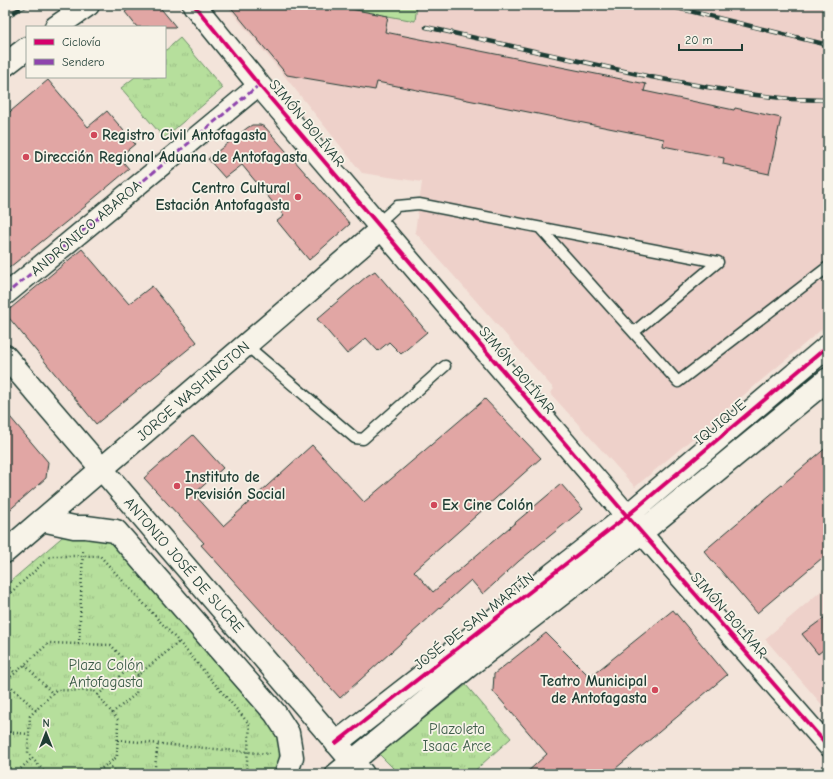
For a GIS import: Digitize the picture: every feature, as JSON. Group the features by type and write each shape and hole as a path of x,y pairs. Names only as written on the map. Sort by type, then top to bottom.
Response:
{"main road":[{"path":"57,26 88,5"},
{"name":"SIMÓN BOLÍVAR","path":"194,5 259,85 627,516"},
{"path":"5,65 26,49"},
{"name":"JORGE WASHINGTON","path":"5,552 246,345 379,226"},
{"name":"IQUIQUE","path":"627,516 828,346"},
{"name":"ANTONIO JOSÉ DE SUCRE","path":"5,356 336,743 350,770"},
{"path":"350,770 471,664 642,532 828,379"},
{"name":"JOSÉ DE SAN MARTÍN","path":"336,743 627,516"},
{"path":"42,520 74,526 116,531 275,713 288,733 289,765"}],"street":[{"name":"ANDRÓNICO ABAROA","path":"5,295 259,85"},
{"name":"SIMÓN BOLÍVAR","path":"627,516 828,746"}],"lane":[{"path":"379,226 396,206 419,204 718,262 634,332"},
{"path":"540,228 678,382 828,267"},
{"path":"246,345 355,438 364,439 445,366"}],"path":[{"path":"79,644 82,556 86,527"},
{"path":"5,598 51,556 100,556 179,642 250,725 246,774"},
{"path":"138,675 179,642"},
{"path":"36,710 5,682 49,644 111,645 138,675 136,694 112,713"},
{"path":"5,662 15,673"},
{"path":"25,665 52,694"},
{"path":"98,696 132,667"},
{"path":"46,774 28,753 30,716 56,690 94,691 118,720 117,757 94,774"},
{"path":"5,732 29,734"},
{"path":"118,740 248,752 289,765"},
{"path":"154,774 158,744"},
{"path":"15,774 32,758"},
{"path":"108,764 118,774"}],"shaded area":[{"path":"226,5 828,5 828,324 635,487 550,393 554,389 415,232 422,182 362,173"},
{"path":"828,585 828,704 824,707 765,639"}],"green space":[{"path":"329,5 417,5 415,21"},
{"path":"180,38 223,88 164,138 121,88 134,78 166,78 166,50"},
{"name":"Plaza Colón Antofagasta","path":"74,527 116,531 275,713 286,774 5,774 5,586"},
{"name":"Plazoleta Isaac Arce","path":"466,685 511,738 471,774 399,774 379,754"}],"building":[{"path":"134,5 158,5 176,27 136,26 125,12"},
{"path":"229,5 329,5 388,16 385,32 646,84 644,91 734,110 735,108 781,118 769,174 723,164 724,158 663,146 664,139 377,82 375,90 287,75"},
{"path":"48,80 88,127 107,111 135,144 119,157 129,169 86,206 5,271 5,116"},
{"name":"Centro Cultural Estación Antofagasta","path":"252,125 260,125 265,127 350,224 309,260 277,221 284,216 242,165 225,178 208,159"},
{"path":"82,249 129,304 152,286 197,342 96,424 5,313"},
{"path":"375,271 427,332 401,354 389,342 378,351 366,338 347,354 317,319 367,276"},
{"path":"485,399 541,458 414,571 433,592 561,484 583,509 519,561 483,594 471,580 340,698 201,545 204,543 144,478 193,435 223,468 194,494 223,526 312,445 364,502"},
{"path":"5,411 48,462 46,478 5,514"},
{"path":"828,446 828,553 757,613 704,551"},
{"name":"Teatro Municipal de Antofagasta","path":"673,610 727,675 609,774 525,774 547,754 493,691 494,674 546,633 590,677"},
{"path":"828,615 828,646 818,654 802,634"}],"railway":[{"path":"5,17 27,5"},
{"path":"665,5 828,45"},
{"path":"426,27 651,77 748,94 790,99 828,100"}],"marked path":[{"path":"5,295 259,85"}],"cycle path":[{"path":"194,5 259,85 627,516 828,746"},
{"path":"336,743 627,516 828,346"}],"place":[{"name":"Registro Civil Antofagasta","path":"94,135"},
{"name":"Dirección Regional Aduana de Antofagasta","path":"26,157"},
{"name":"Centro Cultural Estación Antofagasta","path":"298,197"},
{"name":"Instituto de Previsión Social","path":"177,486"},
{"name":"Ex Cine Colón","path":"434,505"},
{"name":"Teatro Municipal de Antofagasta","path":"655,690"}]}
